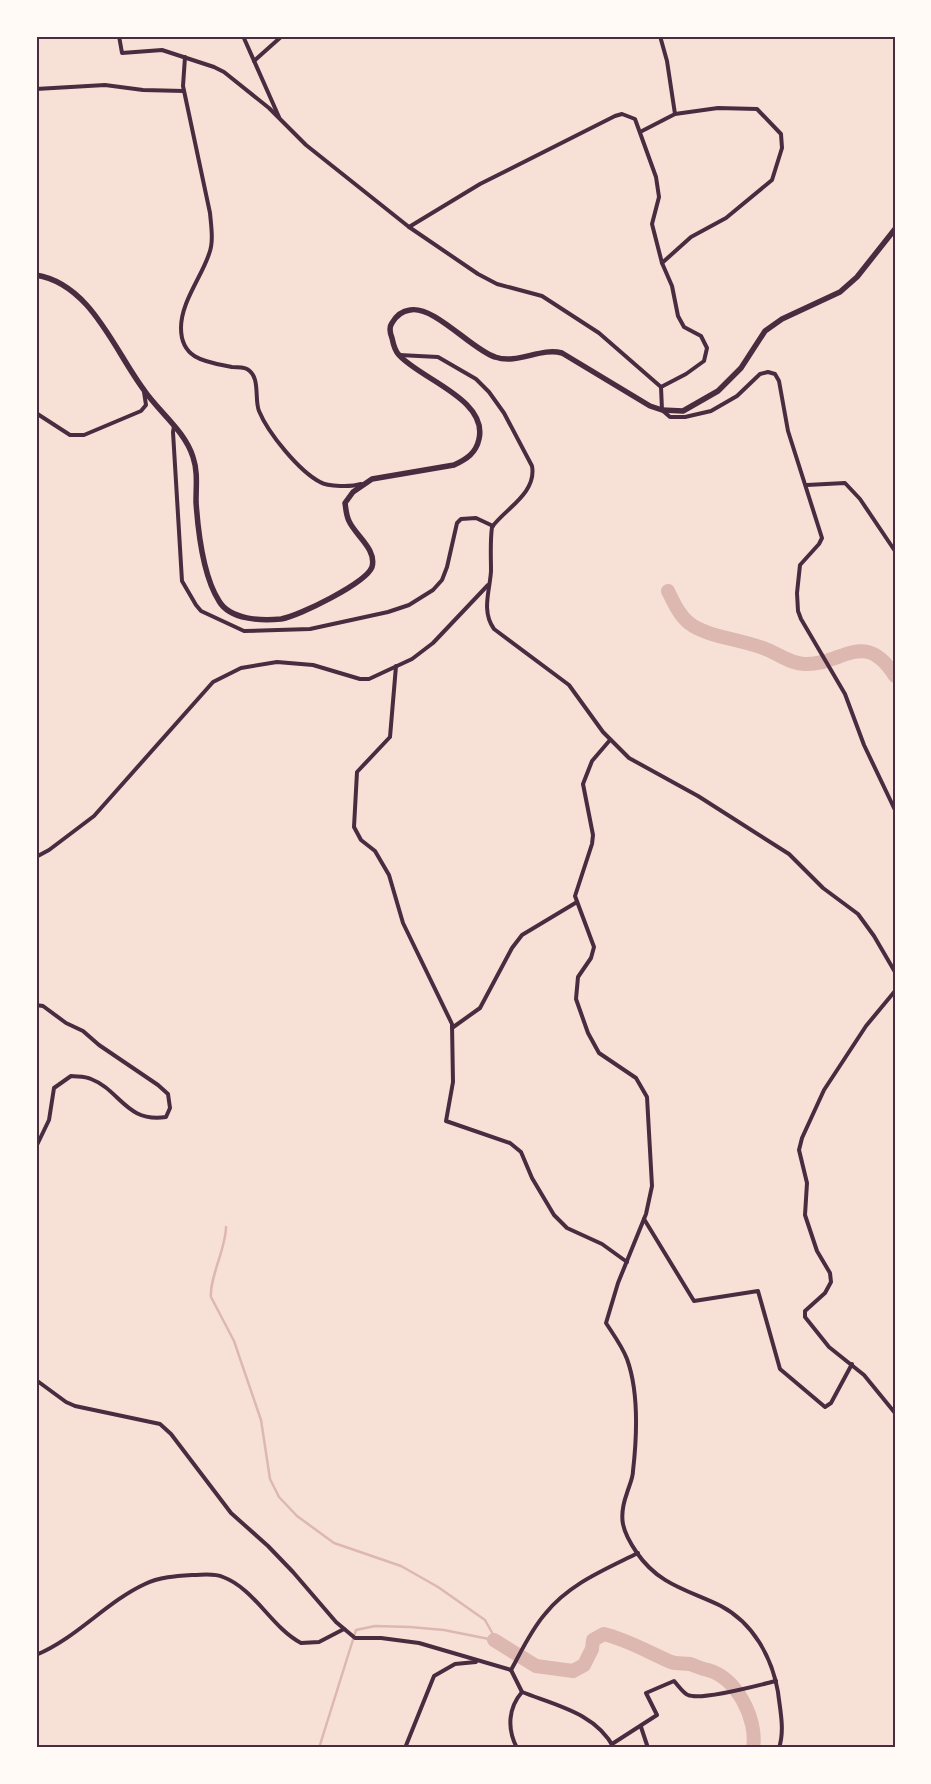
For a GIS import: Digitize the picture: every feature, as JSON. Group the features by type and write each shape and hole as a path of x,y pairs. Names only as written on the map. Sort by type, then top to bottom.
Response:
{"main road":[{"path":"36,275 51,277 68,288 83,302 116,345 144,390 174,426 192,455 197,472 200,536 210,580 219,602 233,614 250,618 282,619 302,612 344,590 366,575 372,567 372,557 349,523 345,503 353,492 372,479 454,465 466,459 476,450 481,430 475,414 465,403 399,355 390,332 391,324 400,313 411,309 432,315 494,357 508,360 553,350 562,353 650,406 662,410 684,411 718,391 741,368 765,331 782,319 840,292 857,277 895,229"}],"street":[{"path":"119,36 122,53 162,50 214,66 224,72 280,119 306,145 409,227 478,274 497,284 542,296 599,333 661,387 662,410 670,417 685,418 711,411 737,396 760,374 768,372 775,374 788,431 807,485 822,538 800,565 798,611 846,694 868,753 895,810"},
{"path":"243,36 280,119"},
{"path":"254,61 282,36"},
{"path":"660,36 667,61 675,114"},
{"path":"185,57 184,90 210,213 211,232 210,252 184,309 181,328 184,344 190,354 197,360 247,369 255,378 258,410 266,424 301,468 321,483 358,485 372,479"},
{"path":"36,89 105,85 143,90 184,90"},
{"path":"642,131 675,114 718,108 757,109 781,134 782,148 772,180 726,218 691,238 662,263"},
{"path":"409,227 480,184 615,116 622,114 635,119 642,131 656,177 659,197 652,224 662,263 672,286 678,316 684,327 701,336 707,348 704,361 686,374 661,387"},
{"path":"399,355 438,357 476,379 495,399 519,438 532,466 524,495 493,526 488,615 494,629 569,685 610,740 620,750 641,766 698,796 789,854 823,888 858,914 874,936 895,972"},
{"path":"36,413 70,435 84,435 141,411 146,405 144,390"},
{"path":"174,426 177,521 182,581 196,605 202,610 244,631 310,629 388,612 409,604 433,590 442,580 448,567 457,523 461,520 476,518 493,526"},
{"path":"807,485 845,483 860,499 895,551"},
{"path":"36,857 49,850 94,816 213,682 232,671 248,666 291,663 313,665 360,679 369,679 396,666 433,643 490,583"},
{"path":"396,666 390,737 357,772 354,827 361,840 375,851 389,875 402,923 452,1024 453,1082 446,1121 510,1143 521,1152 532,1178 554,1215 567,1228 602,1244 627,1262"},
{"path":"610,740 592,761 582,784 593,834 592,844 578,881 575,896 594,948 591,958 578,977 576,988 582,1019 598,1053 636,1078 647,1097 652,1186 644,1219 606,1323 626,1356 631,1373 635,1423 633,1473 621,1515 624,1531 652,1572 662,1580 723,1607 744,1622 763,1647 776,1681 782,1719 779,1748"},
{"path":"452,1028 480,1008 512,948 522,935 577,902"},
{"path":"895,991 866,1026 824,1090 806,1125 799,1150 806,1183 805,1215 817,1251 830,1273 831,1282 825,1293 805,1311 805,1317 829,1348 864,1374 895,1413"},
{"path":"36,1005 43,1006 66,1023 83,1031 99,1045 158,1085 168,1094 170,1108 166,1116 151,1119 126,1106 91,1078 71,1076 54,1088 49,1120 36,1147"},
{"path":"644,1219 694,1301 758,1291 780,1370 825,1407 831,1403 852,1364"},
{"path":"36,1380 66,1402 75,1406 160,1424 171,1434 231,1513 294,1572 344,1629 355,1638 381,1638 419,1643 511,1670 522,1692 573,1710 595,1725 613,1747 657,1715 646,1693 674,1681 687,1695 696,1696 727,1692 776,1681"},
{"path":"511,1670 544,1615 561,1597 585,1580 638,1553"},
{"path":"36,1655 84,1627 132,1591 146,1583 187,1575 214,1574 224,1577 242,1589 276,1623 301,1643 319,1642 344,1629"},
{"path":"405,1748 434,1676 455,1664 480,1662"},
{"path":"515,1747 511,1732 512,1707 522,1692"},
{"path":"641,1727 648,1748"}],"waterway":[{"path":"668,591 685,620 705,632 759,647 804,664 818,663 852,652 863,651 873,654 884,661 895,676"},
{"path":"226,1227 212,1281 211,1297 234,1341 261,1420 270,1479 279,1497 297,1516 334,1543 401,1566 438,1587 485,1620 495,1638 494,1640 444,1630 410,1627 375,1626 356,1630 319,1748"},
{"path":"494,1640 536,1666 573,1671 584,1665 592,1649 593,1640 604,1634 630,1643 671,1662 690,1664 708,1670 728,1682 743,1702 749,1713 752,1725 753,1748"}]}
